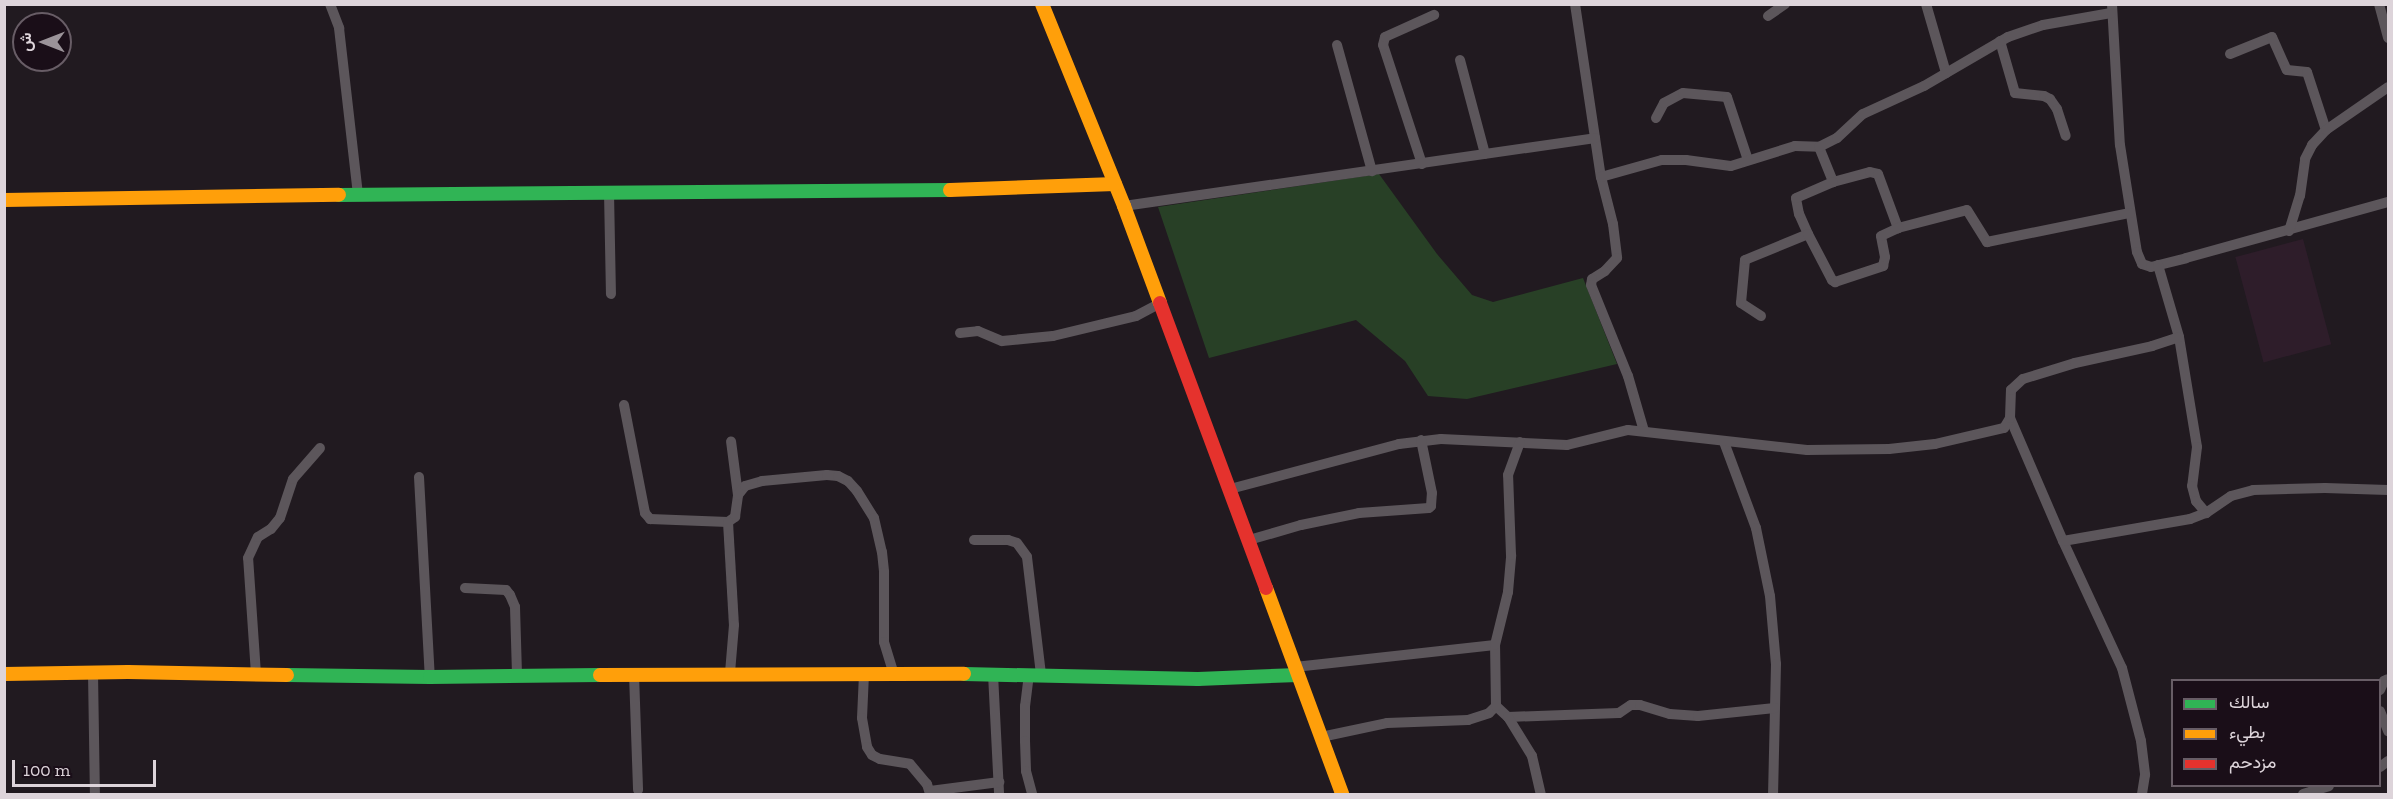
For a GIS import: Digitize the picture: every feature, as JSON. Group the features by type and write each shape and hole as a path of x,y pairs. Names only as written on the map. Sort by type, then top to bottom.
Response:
{"street":[{"path":"330,4 339,28 358,195"},
{"path":"1042,4 1124,206 1342,795"},
{"path":"1575,4 1601,177 1613,224 1617,258 1605,271 1592,279 1591,285 1628,376 1644,431"},
{"path":"1768,16 1785,4"},
{"path":"1926,4 1946,73"},
{"path":"2379,4 2388,38"},
{"path":"1601,177 1662,160 1686,160 1724,166 1795,146 1819,147 1837,138 1863,114 1901,98 2000,41 2043,25 2112,8 2118,123 2139,261 2146,266 2158,265 2289,231 2388,202"},
{"path":"1422,164 1383,45 1385,37 1434,15"},
{"path":"2230,54 2272,37 2287,70 2307,72 2326,130"},
{"path":"2000,41 2015,93 2044,96 2050,99 2058,109 2066,136"},
{"path":"1337,45 1372,171"},
{"path":"1460,60 1485,154"},
{"path":"2289,231 2300,196 2305,159 2312,145 2326,130 2388,87"},
{"path":"1656,118 1664,103 1683,93 1726,97 1748,160"},
{"path":"1124,206 1595,138"},
{"path":"1819,147 1833,182"},
{"path":"1898,228 1876,172 1833,182 1796,198 1799,214 1808,234 1835,282 1883,266 1885,257 1881,236 1898,228 1967,210 1987,242 2130,213"},
{"path":"4,200 609,192 988,190 1115,184"},
{"path":"609,192 611,294"},
{"path":"1761,316 1741,303 1745,260 1808,234"},
{"path":"2158,265 2179,337 2197,447 2192,486 2196,501 2206,513"},
{"path":"960,333 978,331 1002,341 1053,336 1136,316 1160,303"},
{"path":"1230,489 1421,440 1567,445 1612,432 1644,431 1807,450 1889,449 1928,445 2000,430 2007,426 2010,418 2011,390 2023,380 2075,363 2152,346 2179,337"},
{"path":"624,405 648,517 728,522 737,515 738,495 731,441"},
{"path":"2010,418 2063,542 2117,654 2127,682 2144,764 2142,795"},
{"path":"1249,540 1301,525 1359,513 1429,508 1432,493 1421,440"},
{"path":"1321,737 1387,723 1468,720 1489,713 1496,706 1495,645 1508,592 1511,555 1508,476 1520,442"},
{"path":"1724,442 1756,528 1767,573 1774,641 1773,795"},
{"path":"256,674 248,558 258,537 271,529 280,518 293,478 320,448"},
{"path":"738,495 745,486 762,481 827,475 838,476 848,481 857,491 874,518 882,552 884,642 894,674"},
{"path":"419,477 430,677"},
{"path":"2063,542 2190,519 2206,513 2231,496 2253,490 2325,488 2388,490"},
{"path":"728,522 734,604 730,673"},
{"path":"974,540 1008,540 1017,543 1027,556 1035,674 1025,706 1025,741 1026,771 1032,795"},
{"path":"465,588 506,590 510,595 515,607 517,676"},
{"path":"4,674 430,677 730,673 1035,674 1198,678 1297,671 1495,645"},
{"path":"93,673 95,795"},
{"path":"634,674 639,790"},
{"path":"864,674 862,718 867,747 872,755 879,759 910,764 919,772 930,793 999,782"},
{"path":"993,674 999,795"},
{"path":"1508,717 1619,713 1631,705 1640,705 1670,714 1698,717 1775,708"},
{"path":"1496,706 1508,717 1532,756 1541,795"},
{"path":"2381,715 2388,730"},
{"path":"2303,795 2326,787"}],"shaded area":[{"path":"2303,239 2331,344 2264,362 2235,257"}],"green space":[{"path":"1379,174 1437,254 1472,295 1493,302 1583,278 1617,364 1467,399 1428,396 1405,361 1356,320 1209,358 1158,207"}],"traffic: fast":[{"path":"339,195 950,190"},
{"path":"964,674 1198,679 1298,675"},
{"path":"287,675 430,677 600,675"}],"traffic: slow":[{"path":"1042,4 1124,206 1160,303"},
{"path":"950,190 1115,184"},
{"path":"4,200 339,195"},
{"path":"1266,588 1342,794"},
{"path":"4,674 128,672 287,675"},
{"path":"600,675 964,674"}],"traffic: jam":[{"path":"1160,303 1266,588"}]}
